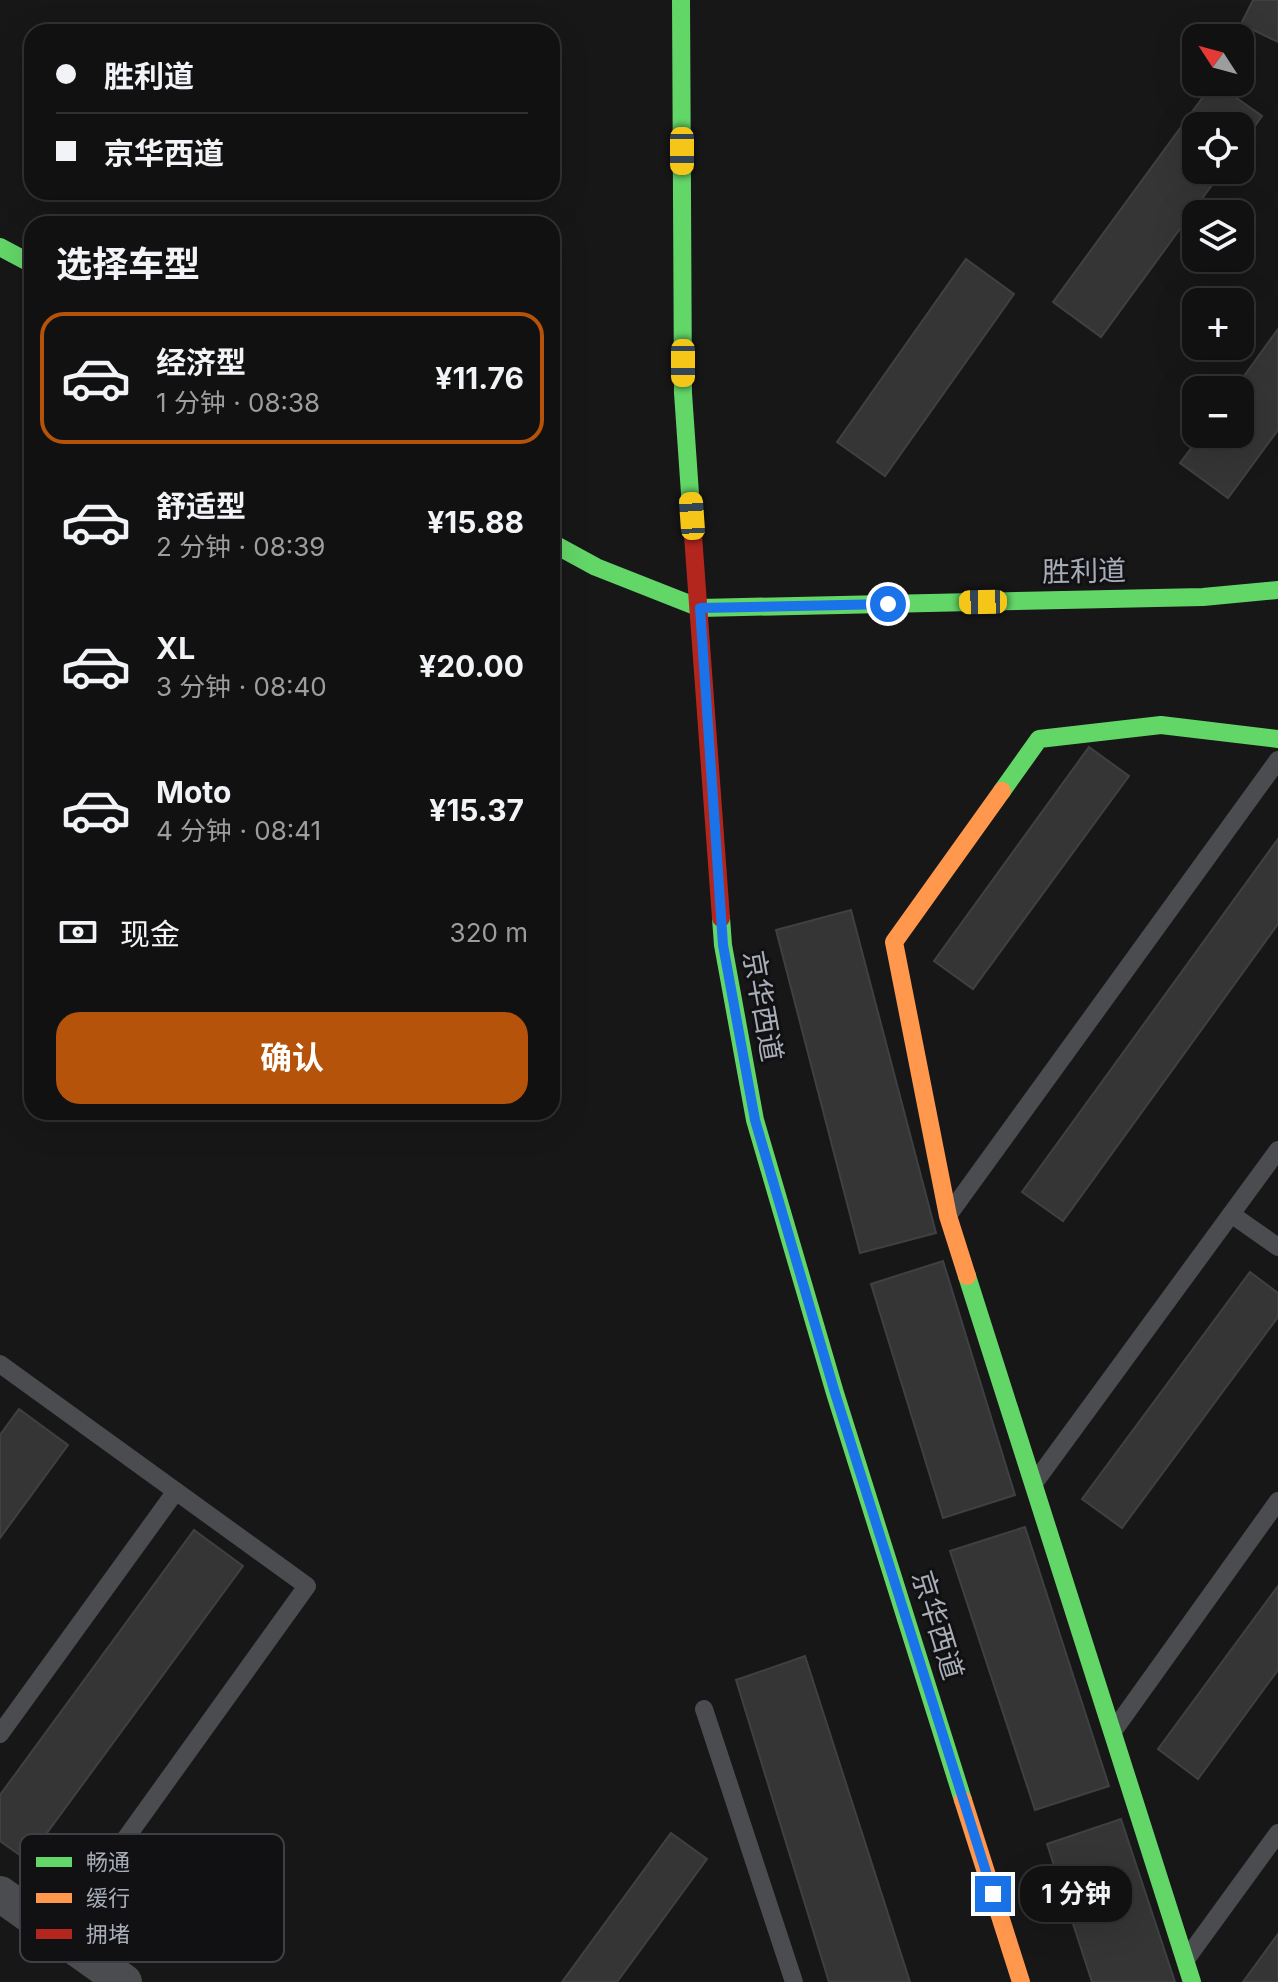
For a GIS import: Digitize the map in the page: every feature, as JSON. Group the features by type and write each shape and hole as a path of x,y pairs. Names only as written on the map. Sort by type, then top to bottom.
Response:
{"main road":[{"name":"京华西道","path":"681,0 683,393 723,945 755,1120 835,1393 1021,1982"},
{"path":"0,247 24,260"},
{"path":"560,547 596,567 700,608"},
{"name":"胜利道","path":"700,608 1203,597 1278,590"},
{"path":"1192,1982 948,1216 894,942 1039,739 1161,725 1278,739"}],"street":[{"path":"0,1894 20,1908"},
{"path":"91,1962 112,1979"}],"lane":[{"path":"948,1216 1278,760"},
{"path":"1034,1484 1278,1150"},
{"path":"1231,1214 1278,1247"},
{"path":"3,1373 176,1491 307,1586 129,1834"},
{"path":"0,1734 176,1491"},
{"path":"1113,1733 1278,1501"},
{"path":"704,1709 794,1982"},
{"path":"1185,1960 1278,1833"}],"building":[{"path":"1253,0 1278,0 1278,42 1254,30 1254,24 1241,24"},
{"path":"1204,96 1234,96 1262,116 1254,127 1254,112 1192,112"},
{"path":"1182,126 1182,184 1213,184 1201,200 1182,200 1182,226 1101,337 1053,302"},
{"path":"966,259 1014,294 885,476 837,442"},
{"path":"1278,329 1278,430 1228,498 1180,463 1191,448 1254,448 1254,376 1244,376"},
{"path":"1089,747 1129,776 973,989 934,961"},
{"path":"1278,839 1278,924 1063,1221 1022,1192"},
{"path":"851,910 936,1233 860,1253 776,930"},
{"path":"943,1261 1015,1495 943,1518 871,1284"},
{"path":"1250,1272 1278,1293 1278,1317 1122,1528 1082,1499"},
{"path":"19,1409 68,1445 0,1538 0,1435"},
{"path":"1025,1527 1109,1786 1035,1810 950,1551"},
{"path":"194,1530 243,1566 46,1834 20,1834 20,1855 0,1841 0,1795"},
{"path":"1278,1586 1278,1670 1198,1779 1158,1749"},
{"path":"805,1656 910,1982 829,1982 736,1680"},
{"path":"1121,1819 1175,1982 1092,1982 1047,1844"},
{"path":"671,1833 707,1859 617,1982 562,1982"},
{"path":"1278,1934 1278,1982 1243,1982"}],"traffic: fast":[{"path":"681,0 683,393 691,508"},
{"path":"0,247 24,260"},
{"path":"560,547 596,567 700,608 1203,597 1278,590"},
{"path":"1002,791 1039,739 1161,725 1278,739"},
{"path":"721,918 723,945 755,1120 835,1393 963,1800"},
{"path":"967,1276 1192,1982"}],"traffic: slow":[{"path":"967,1276 948,1216 894,942 1002,791"},
{"path":"963,1800 1021,1982"}],"traffic: jam":[{"path":"691,508 721,918"}],"route":[{"path":"888,604 700,608 723,945 755,1120 835,1393 993,1894"}]}
